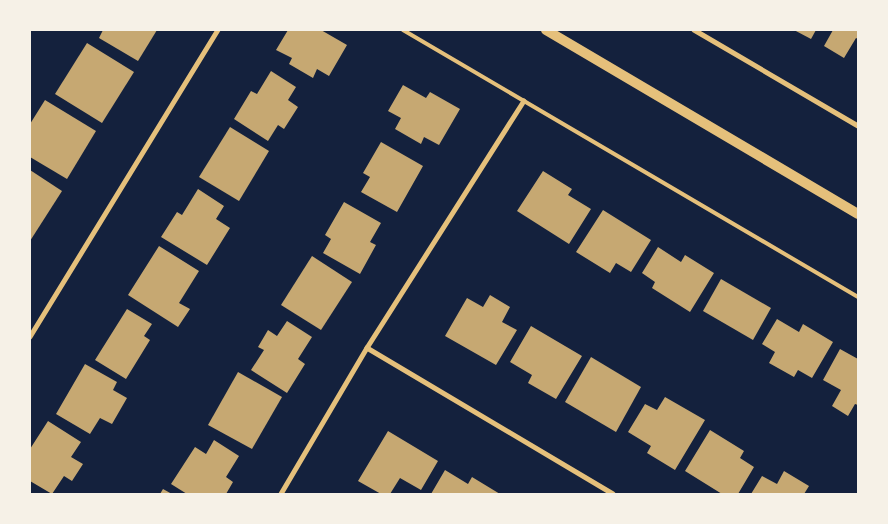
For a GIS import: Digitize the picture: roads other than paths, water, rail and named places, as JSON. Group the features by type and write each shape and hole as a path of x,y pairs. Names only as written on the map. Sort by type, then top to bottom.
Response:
{"main road":[{"path":"546,30 858,214"}],"street":[{"path":"30,337 218,30"},
{"path":"694,30 858,126"},
{"path":"280,494 367,348 524,101"},
{"path":"367,348 613,494"}],"lane":[{"path":"403,30 858,297"}]}
